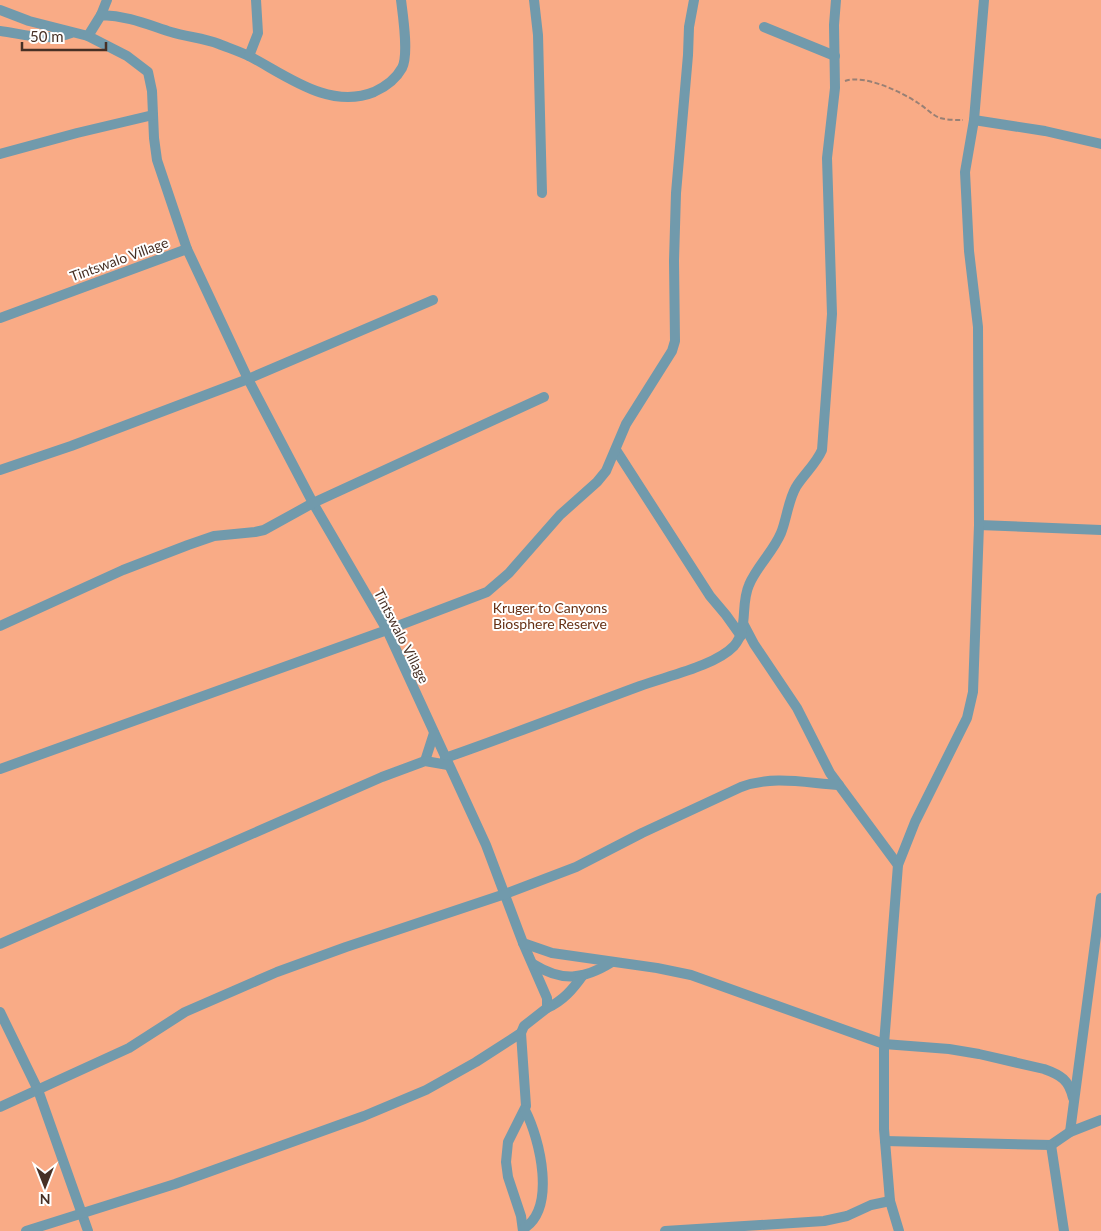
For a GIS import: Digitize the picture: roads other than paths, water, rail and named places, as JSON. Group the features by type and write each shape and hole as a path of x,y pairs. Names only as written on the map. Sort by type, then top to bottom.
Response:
{"street":[{"path":"88,36 101,15 107,0"},
{"path":"249,56 258,33 256,0"},
{"path":"101,15 138,20 172,32 217,43 249,56 317,91 334,96 352,96 370,94 382,89 392,81 402,67 405,52 401,0"},
{"path":"534,0 538,35 542,193"},
{"path":"0,769 387,630 487,592 499,583 560,515 597,482 606,470 616,450 626,424 668,359 675,341 674,262 676,194 689,27 694,0"},
{"path":"0,944 382,777 425,761 447,761 642,685 704,664 725,654 732,648 740,636 744,625 748,585 781,534 793,492 817,461 822,450 832,314 826,158 835,88 834,25 836,0"},
{"path":"899,1231 890,1201 884,1129 884,1044 898,865 915,822 967,718 974,683 979,525 978,327 969,251 966,172 974,120 984,0"},
{"path":"0,10 29,21 88,36 127,56 145,69 151,83 157,160 187,249"},
{"path":"764,27 835,56"},
{"path":"0,31 47,38 71,33"},
{"path":"0,154 153,115"},
{"path":"974,120 1044,131 1101,144"},
{"name":"Tintswalo Village","path":"0,318 187,249 248,379 313,503 387,630 486,845 523,943 547,998 547,1008"},
{"path":"0,470 71,446 248,379 433,300"},
{"path":"0,626 123,570 188,545 220,535 260,531 313,503 544,397"},
{"path":"616,450 710,596 740,636"},
{"path":"979,525 1101,530"},
{"path":"744,625 754,644 797,708 821,757 839,785 898,865"},
{"path":"425,761 434,733"},
{"path":"0,1107 129,1048 185,1012 277,972 505,894 576,867 642,833 754,782 774,780 839,785"},
{"path":"1070,1132 1101,898"},
{"path":"523,943 552,953 657,968 691,976 884,1044 920,1046 964,1052 1044,1069 1054,1072 1066,1080 1070,1086 1073,1098"},
{"path":"533,964 547,973 568,977 583,976 600,970 612,962"},
{"path":"525,1110 536,1142 544,1187 535,1219 523,1230 521,1216 508,1177 506,1162 508,1142 525,1110 527,1101 521,1033 524,1026 547,1008 558,1004 583,976"},
{"path":"0,1012 38,1090 88,1231"},
{"path":"26,1231 201,1175 364,1116 426,1090 476,1062 521,1033"},
{"path":"885,1141 1051,1145 1070,1132 1101,1120"},
{"path":"1051,1145 1064,1231"},
{"path":"665,1231 824,1220 846,1216 871,1205 890,1201"}],"park label":[{"name":"Kruger to Canyons Biosphere Reserve","path":"550,616"}]}
